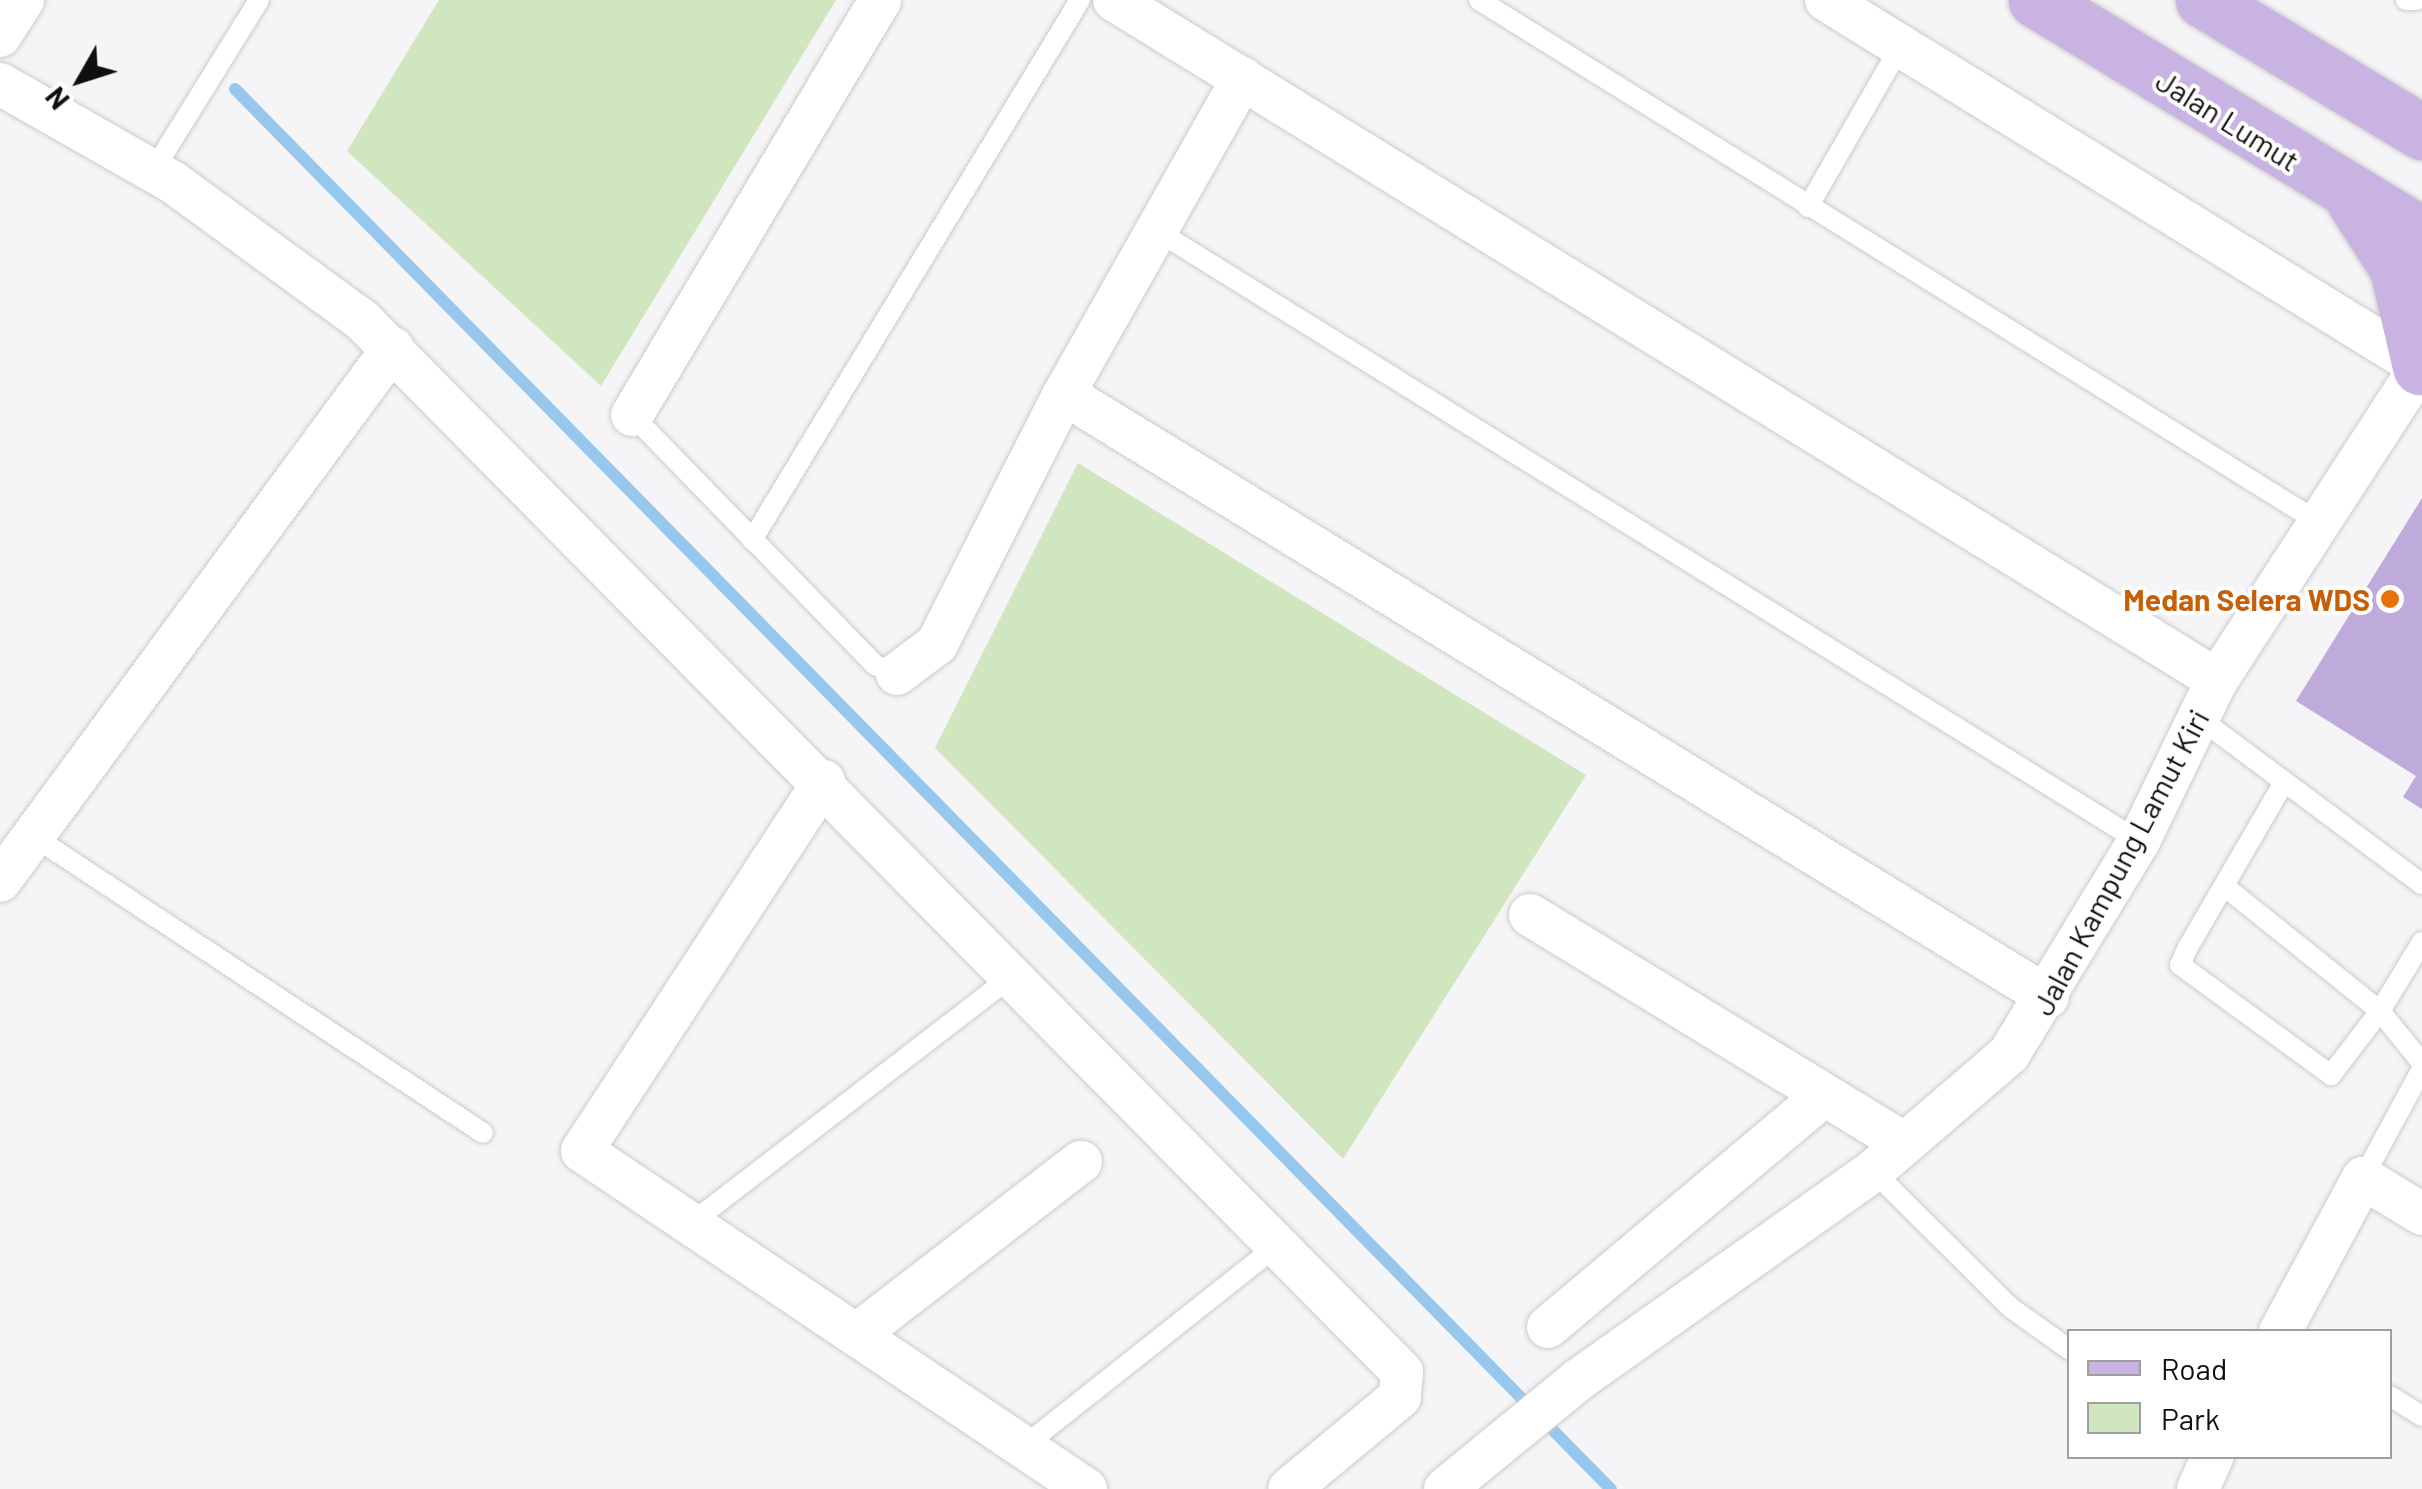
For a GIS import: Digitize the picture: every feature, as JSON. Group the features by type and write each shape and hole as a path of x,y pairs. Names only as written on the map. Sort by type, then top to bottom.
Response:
{"main road":[{"name":"Jalan Lumut","path":"2036,0 2348,194 2422,235"},
{"path":"2202,0 2398,107 2422,132"},
{"path":"2348,194 2398,268 2421,366"}],"street":[{"path":"0,36 23,0"},
{"path":"632,415 880,0"},
{"path":"1114,0 2218,680"},
{"path":"1826,0 2421,366"},
{"path":"897,674 936,644 1064,394 1244,78"},
{"path":"0,84 153,171 392,348 1014,974 1406,1379 1400,1397 1290,1489"},
{"path":"0,880 392,348"},
{"name":"Jalan Kampung Lamut Kiri","path":"1454,1482 1578,1380 1889,1157 2009,1054 2048,996 2139,841 2218,680 2315,520 2421,366"},
{"path":"1064,394 2048,996"},
{"path":"824,781 582,1151 1086,1489"},
{"path":"1530,915 1823,1096 1889,1157"},
{"path":"1548,1328 1823,1096"},
{"path":"856,1335 1080,1162"},
{"path":"2283,1329 2363,1178 2422,1214"}],"lane":[{"path":"153,171 259,0"},
{"path":"752,540 1080,0"},
{"path":"1479,0 2315,520"},
{"path":"2406,0 2416,0"},
{"path":"1808,206 1901,46"},
{"path":"1159,232 2139,841"},
{"path":"632,415 875,665 897,674"},
{"path":"2199,718 2422,884"},
{"path":"2283,784 2180,965 2189,979 2318,1073 2331,1075 2380,1012 2422,942"},
{"path":"33,836 483,1133"},
{"path":"2224,886 2380,1012 2422,1066 2363,1178"},
{"path":"690,1224 1014,974"},
{"path":"1889,1157 2011,1308 2067,1348"},
{"path":"1023,1446 1279,1244"},
{"path":"2392,1397 2422,1416"}],"green space":[{"path":"439,0 836,0 601,386 347,151"},
{"path":"1078,463 1586,775 1343,1159 935,748"}],"building":[{"name":"Medan Selera WDS","path":"2422,498 2422,809 2403,797 2416,776 2296,701"}],"waterway":[{"path":"235,89 1611,1489"}],"place":[{"name":"Medan Selera WDS","path":"2390,599"}]}
